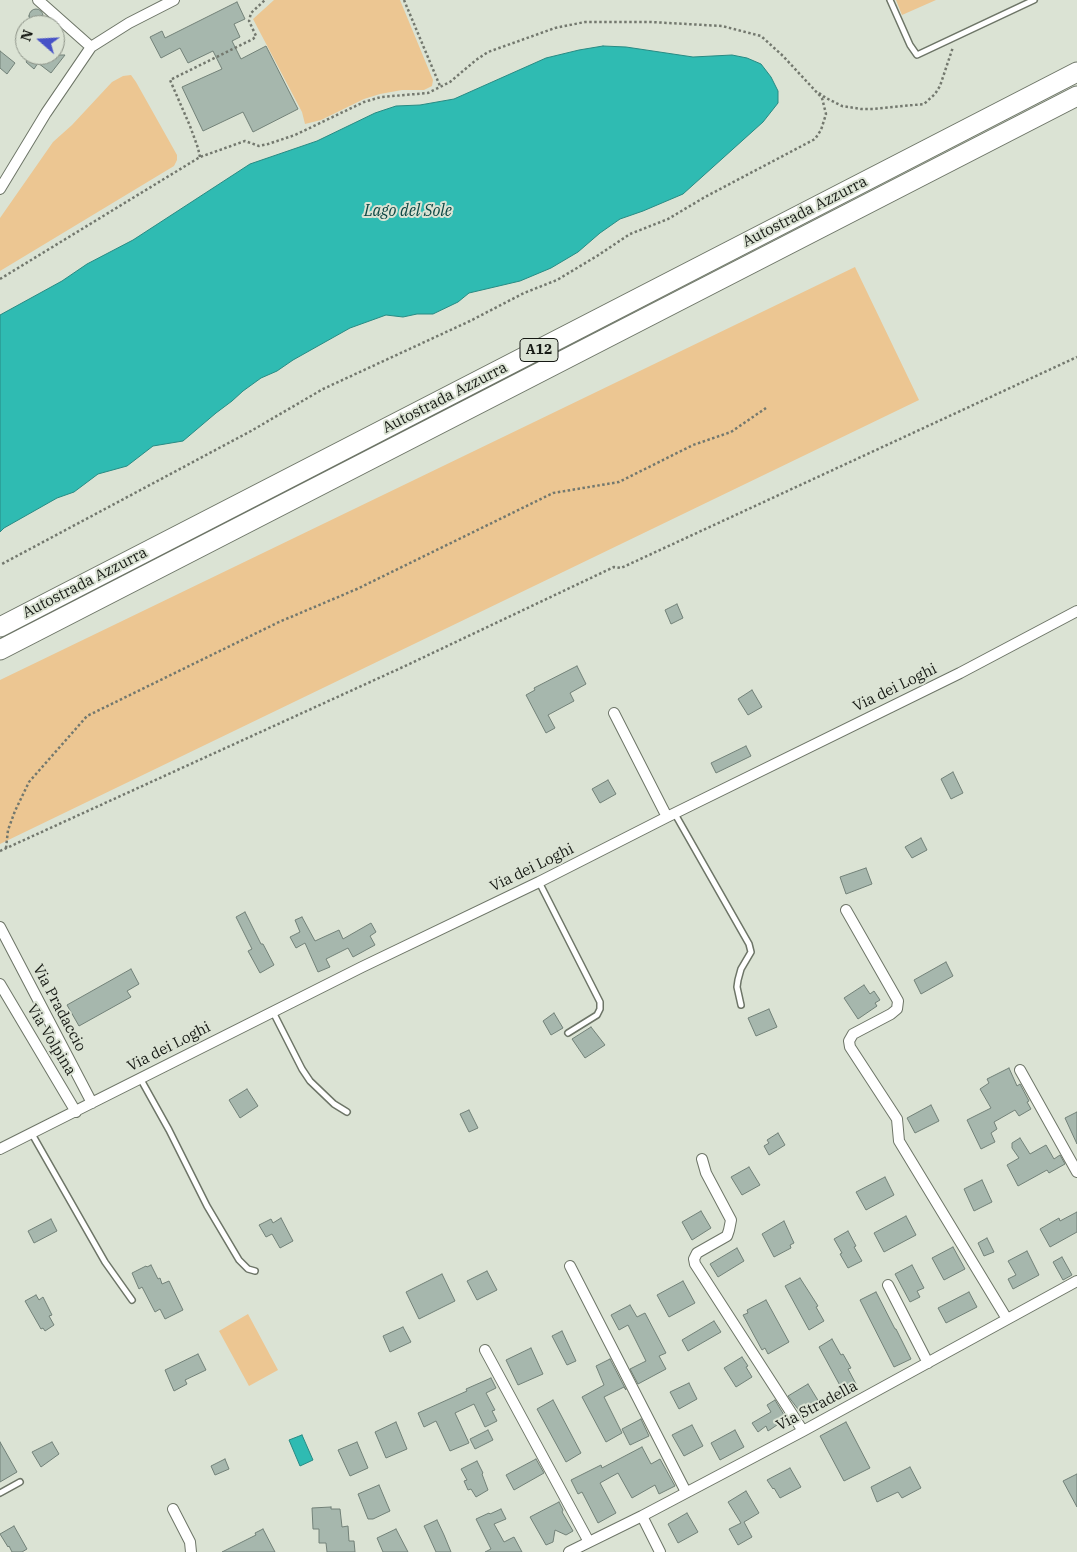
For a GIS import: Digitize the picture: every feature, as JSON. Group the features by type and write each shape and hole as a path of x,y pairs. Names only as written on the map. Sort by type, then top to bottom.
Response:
{"highway":[{"name":"Autostrada Azzurra","path":"0,627 1077,72"},
{"name":"Autostrada Azzurra","path":"0,650 1077,96"}],"street":[{"path":"38,0 91,47"},
{"path":"0,189 46,113 91,47 129,23 174,0"},
{"name":"Via dei Loghi","path":"0,1149 960,673 1077,611"},
{"path":"614,713 671,815"},
{"path":"846,910 896,998 898,1005 897,1009 891,1014 853,1034 849,1041 850,1047 897,1118 899,1141 1007,1320"},
{"name":"Via Pradaccio","path":"0,927 92,1103"},
{"name":"Via Volpina","path":"0,984 76,1112"},
{"path":"1020,1070 1077,1172"},
{"path":"702,1159 706,1173 731,1220 727,1236 697,1253 694,1260 695,1264 803,1431"},
{"path":"570,1266 686,1492"},
{"name":"Via Stradella","path":"568,1552 642,1516 803,1431 1077,1281"},
{"path":"888,1285 928,1362"},
{"path":"486,1350 589,1542"},
{"path":"173,1509 190,1542 191,1552"},
{"path":"642,1516 660,1552"}],"lane":[{"path":"890,0 910,45 917,55 1034,0"},
{"path":"671,815 749,944 751,952 738,980 741,1005"},
{"path":"539,882 600,1002 600,1009 597,1015 568,1033"},
{"path":"273,1012 310,1081 334,1104 347,1112"},
{"path":"140,1078 169,1130 207,1206 239,1260 248,1269 255,1271"},
{"path":"32,1134 105,1262 132,1300"},
{"path":"0,1493 20,1482"}],"path":[{"path":"200,158 190,126 170,80 253,39 256,36 248,21 251,13 265,0"},
{"path":"404,0 440,86"},
{"path":"0,279 200,158 245,141 259,146 295,135 364,102 381,97 428,93 450,82 488,52 555,28 585,22 606,21 722,26 761,36 783,56 822,98 826,114 821,130 814,139 705,197 668,219 630,234 557,280 524,292 470,321 323,390 251,431 0,565"},
{"path":"814,89 842,106 861,109 924,104 935,94 940,86 956,36"},
{"path":"0,851 403,667 614,567 621,568 1077,357"},
{"path":"6,848 8,830 29,782 87,716 279,622 357,588 553,493 619,482 693,445 731,432 766,408"}],"shaded area":[{"path":"274,0 400,0 433,80 432,86 424,90 402,90 380,94 364,99 321,120 305,124 302,112 253,19"},
{"path":"896,0 936,0 902,15"},
{"path":"131,75 177,155 174,166 0,271 0,218 53,142 72,125 112,82 123,76"},
{"path":"855,267 919,400 0,844 0,680"},
{"path":"248,1314 278,1370 249,1386 219,1331"}],"water":[{"name":"Lago del Sole","path":"603,46 626,47 693,57 732,55 747,58 761,64 771,77 778,91 778,103 763,122 683,194 620,219 578,252 551,268 520,281 469,293 458,302 433,314 417,314 403,317 386,315 350,328 277,371 261,378 183,441 153,446 127,466 98,474 74,492 57,498 0,532 0,315 62,281 87,264 133,240 250,164 317,141 375,113 396,106 420,105 454,99 546,58"},
{"path":"302,1435 313,1460 300,1466 289,1440"}],"building":[{"path":"237,2 245,19 234,24 240,37 232,41 241,59 266,46 298,109 253,132 243,112 203,131 182,87 222,69 213,51 188,63 180,48 161,58 150,37 162,31 165,38"},
{"path":"36,9 43,15 29,15 31,11"},
{"path":"0,51 15,63 7,74 0,68"},
{"path":"41,65 57,65 51,73"},
{"path":"677,604 683,618 671,624 665,610"},
{"path":"577,666 586,684 570,693 574,701 548,715 555,728 546,733 526,695 535,690 534,688"},
{"path":"752,690 762,707 748,715 738,699"},
{"path":"746,746 751,756 716,773 711,763"},
{"path":"953,772 963,793 951,799 941,779"},
{"path":"608,780 616,794 600,803 592,789"},
{"path":"921,838 927,850 912,858 905,847"},
{"path":"866,868 872,884 846,894 840,877"},
{"path":"245,912 274,965 260,973 248,951 252,949 236,917"},
{"path":"302,917 315,941 339,930 343,939 371,923 376,932 370,936 375,945 353,957 348,948 326,959 330,967 318,972 305,943 296,948 290,937 300,932 295,920"},
{"path":"946,962 953,976 921,994 914,980"},
{"path":"131,969 139,984 127,991 131,997 79,1026 67,1005"},
{"path":"864,985 870,994 874,991 880,1000 875,1003 877,1006 858,1019 844,998"},
{"path":"769,1009 777,1027 756,1036 748,1018"},
{"path":"554,1013 563,1028 551,1035 543,1021"},
{"path":"591,1027 605,1045 585,1058 572,1039"},
{"path":"1009,1068 1017,1086 1020,1084 1031,1109 1019,1116 1015,1110 994,1122 997,1129 991,1133 995,1142 981,1149 967,1120 991,1108 980,1089 989,1083 987,1079"},
{"path":"247,1089 258,1106 240,1118 229,1100"},
{"path":"931,1105 939,1121 915,1133 907,1118"},
{"path":"469,1110 478,1128 469,1132 460,1114"},
{"path":"1077,1112 1077,1144 1065,1118"},
{"path":"778,1133 785,1145 769,1155 764,1146 769,1143 767,1140"},
{"path":"1020,1138 1030,1154 1046,1145 1054,1159 1060,1155 1065,1164 1049,1173 1047,1170 1018,1186 1007,1165 1019,1158 1012,1148 1012,1143"},
{"path":"749,1167 760,1185 742,1195 731,1177"},
{"path":"885,1177 894,1195 866,1210 856,1192"},
{"path":"982,1180 992,1202 974,1211 964,1189"},
{"path":"701,1211 711,1228 692,1240 682,1222"},
{"path":"1077,1212 1077,1232 1050,1247 1040,1229 1059,1218 1060,1221"},
{"path":"906,1216 916,1235 884,1252 874,1233"},
{"path":"281,1218 293,1241 280,1248 272,1234 266,1237 259,1225 271,1219 273,1223"},
{"path":"51,1219 57,1231 34,1243 28,1231"},
{"path":"784,1221 794,1243 790,1245 791,1248 774,1257 762,1234"},
{"path":"848,1231 862,1261 848,1268 834,1239"},
{"path":"987,1238 994,1252 984,1256 978,1243"},
{"path":"953,1247 965,1269 944,1280 932,1258"},
{"path":"737,1248 744,1261 718,1277 710,1264"},
{"path":"1027,1251 1039,1275 1013,1289 1008,1279 1016,1275 1008,1261"},
{"path":"1062,1257 1072,1275 1063,1280 1053,1262"},
{"path":"151,1265 162,1284 169,1281 183,1310 165,1319 160,1309 155,1312 142,1287 139,1289 132,1273"},
{"path":"912,1265 924,1288 917,1291 920,1297 910,1302 895,1274"},
{"path":"487,1271 497,1290 477,1300 467,1281"},
{"path":"442,1274 455,1301 419,1319 406,1292"},
{"path":"800,1278 818,1306 816,1307 824,1321 809,1330 785,1286"},
{"path":"683,1281 695,1303 669,1317 657,1295"},
{"path":"876,1292 911,1359 894,1367 860,1300"},
{"path":"969,1292 977,1307 946,1323 938,1308"},
{"path":"36,1295 39,1300 43,1297 52,1315 49,1316 54,1325 45,1331 43,1328 41,1329 25,1301"},
{"path":"766,1300 789,1342 768,1354 765,1348 762,1350 743,1315 748,1313 747,1310"},
{"path":"630,1305 637,1317 645,1313 666,1353 659,1356 666,1369 638,1384 630,1369 646,1361 628,1325 619,1330 611,1315"},
{"path":"714,1321 721,1332 688,1351 682,1340"},
{"path":"403,1327 411,1342 390,1352 383,1336"},
{"path":"562,1331 576,1361 567,1365 552,1336"},
{"path":"832,1339 851,1368 848,1369 856,1384 843,1391 819,1347"},
{"path":"531,1348 543,1374 518,1385 506,1360"},
{"path":"198,1354 206,1370 185,1380 187,1384 174,1391 165,1370"},
{"path":"742,1357 752,1377 736,1387 724,1368"},
{"path":"610,1359 626,1390 624,1387 604,1397 622,1433 606,1442 582,1397 604,1385 596,1366"},
{"path":"491,1378 496,1388 486,1393 495,1410 492,1411 497,1421 485,1427 474,1404 455,1413 469,1443 450,1451 436,1421 424,1427 418,1413"},
{"path":"689,1383 697,1399 679,1409 670,1392"},
{"path":"808,1384 819,1402 801,1413 788,1396"},
{"path":"553,1400 581,1453 566,1462 537,1409"},
{"path":"775,1400 784,1415 778,1419 780,1423 768,1431 766,1426 758,1432 752,1423 771,1412 767,1405"},
{"path":"641,1419 649,1436 630,1445 622,1429"},
{"path":"396,1422 407,1449 386,1458 375,1432"},
{"path":"846,1422 870,1468 844,1481 820,1436"},
{"path":"692,1425 703,1446 684,1456 672,1435"},
{"path":"488,1430 493,1440 475,1449 470,1439"},
{"path":"735,1430 744,1447 720,1460 711,1443"},
{"path":"0,1442 17,1472 0,1482"},
{"path":"52,1442 59,1454 41,1467 32,1452"},
{"path":"357,1442 368,1468 350,1476 338,1450"},
{"path":"642,1447 651,1464 660,1459 675,1486 659,1494 655,1485 632,1498 618,1473 600,1483 616,1513 598,1523 582,1492 578,1494 571,1480 601,1465 602,1468"},
{"path":"225,1459 229,1469 215,1475 211,1466"},
{"path":"536,1459 544,1473 514,1490 506,1475"},
{"path":"477,1461 488,1490 476,1497 471,1489 468,1490 464,1481 467,1480 461,1469"},
{"path":"910,1467 921,1488 902,1498 898,1492 877,1502 871,1487"},
{"path":"790,1468 801,1487 780,1498 767,1480"},
{"path":"1077,1474 1077,1507 1063,1481"},
{"path":"379,1485 390,1511 373,1519 368,1519 358,1494"},
{"path":"746,1491 759,1513 744,1522 752,1537 738,1545 729,1529 741,1523 728,1502"},
{"path":"559,1502 563,1510 562,1512 573,1531 566,1535 555,1530 553,1542 546,1545 530,1517"},
{"path":"331,1507 331,1509 340,1509 342,1527 348,1526 349,1541 354,1541 355,1552 327,1552 326,1543 319,1543 319,1529 313,1529 312,1508"},
{"path":"501,1509 506,1519 494,1524 504,1542 514,1537 522,1552 485,1552 491,1549 476,1519"},
{"path":"687,1513 698,1532 678,1543 668,1524"},
{"path":"437,1520 451,1552 436,1552 424,1526"},
{"path":"14,1526 27,1549 22,1552 12,1552 0,1534"},
{"path":"263,1529 275,1552 222,1552 256,1535 255,1533"},
{"path":"396,1529 408,1552 383,1552 377,1538"}]}
